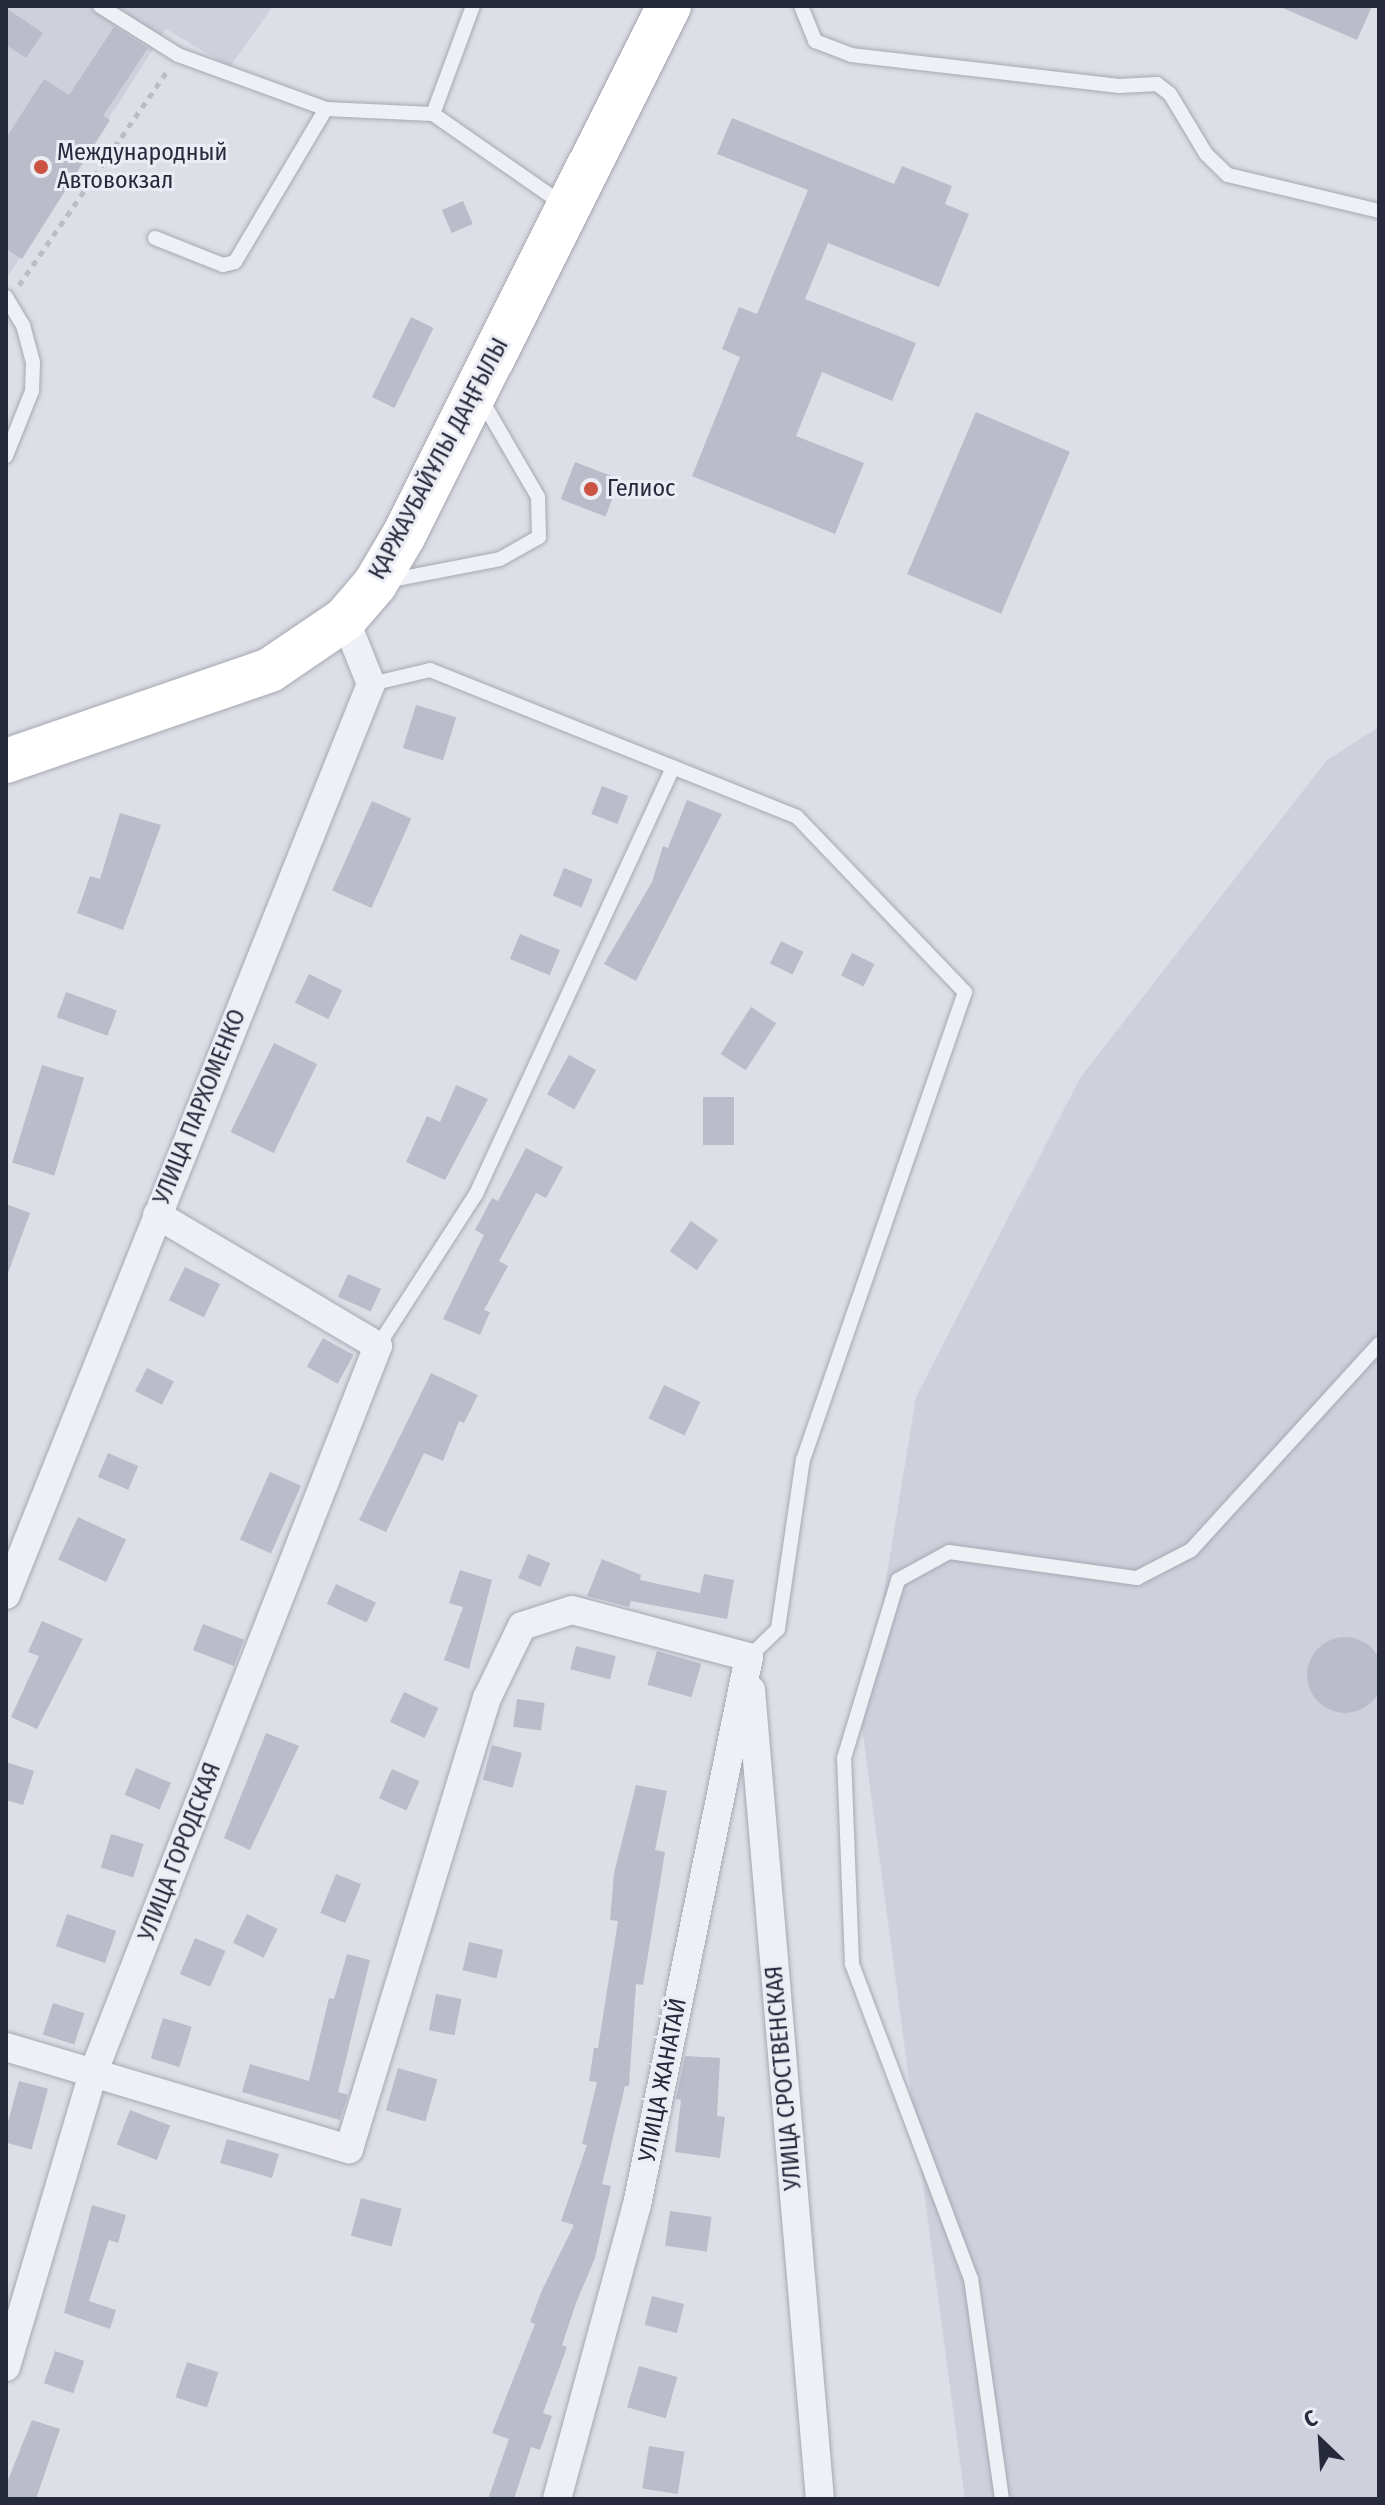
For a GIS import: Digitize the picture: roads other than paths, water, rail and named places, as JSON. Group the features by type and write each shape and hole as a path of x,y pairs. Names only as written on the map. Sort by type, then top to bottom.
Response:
{"highway":[{"name":"ҚАРЖАУБАЙҰЛЫ ДАҢҒЫЛЫ","path":"6,761 270,670 345,619 375,584 476,391 669,6"}],"street":[{"path":"345,619 371,684"},
{"name":"УЛИЦА ПАРХОМЕНКО","path":"6,1595 371,684"},
{"path":"157,1215 378,1346"},
{"name":"УЛИЦА ГОРОДСКАЯ","path":"6,2367 92,2076 378,1346"},
{"path":"6,2047 92,2076 349,2149 487,1698 522,1626 572,1610 749,1657"},
{"name":"УЛИЦА ЖАНАТАЙ","path":"557,2499 637,2205 749,1657"},
{"name":"УЛИЦА СРОСТВЕНСКАЯ","path":"749,1657 820,2499"}],"lane":[{"path":"100,6 178,55 326,109 433,114 568,208"},
{"path":"433,114 473,6"},
{"path":"801,6 815,41 851,55 1119,86 1157,84 1170,94 1206,154 1228,175 1379,211"},
{"path":"155,238 223,265 235,262 326,109"},
{"path":"6,456 32,391 33,376 23,325 8,298"},
{"path":"375,584 500,559 539,537 538,497 476,391"},
{"path":"371,684 430,670 797,817 965,992 803,1459 778,1629 749,1657"},
{"path":"378,1346 476,1194 673,767"},
{"path":"1002,2499 971,2279 852,1964 844,1758 898,1580 949,1552 1137,1578 1191,1550 1379,1344"}],"place":[{"name":"Международный Автовокзал","path":"41,167"},
{"name":"Гелиос","path":"591,489"}]}
